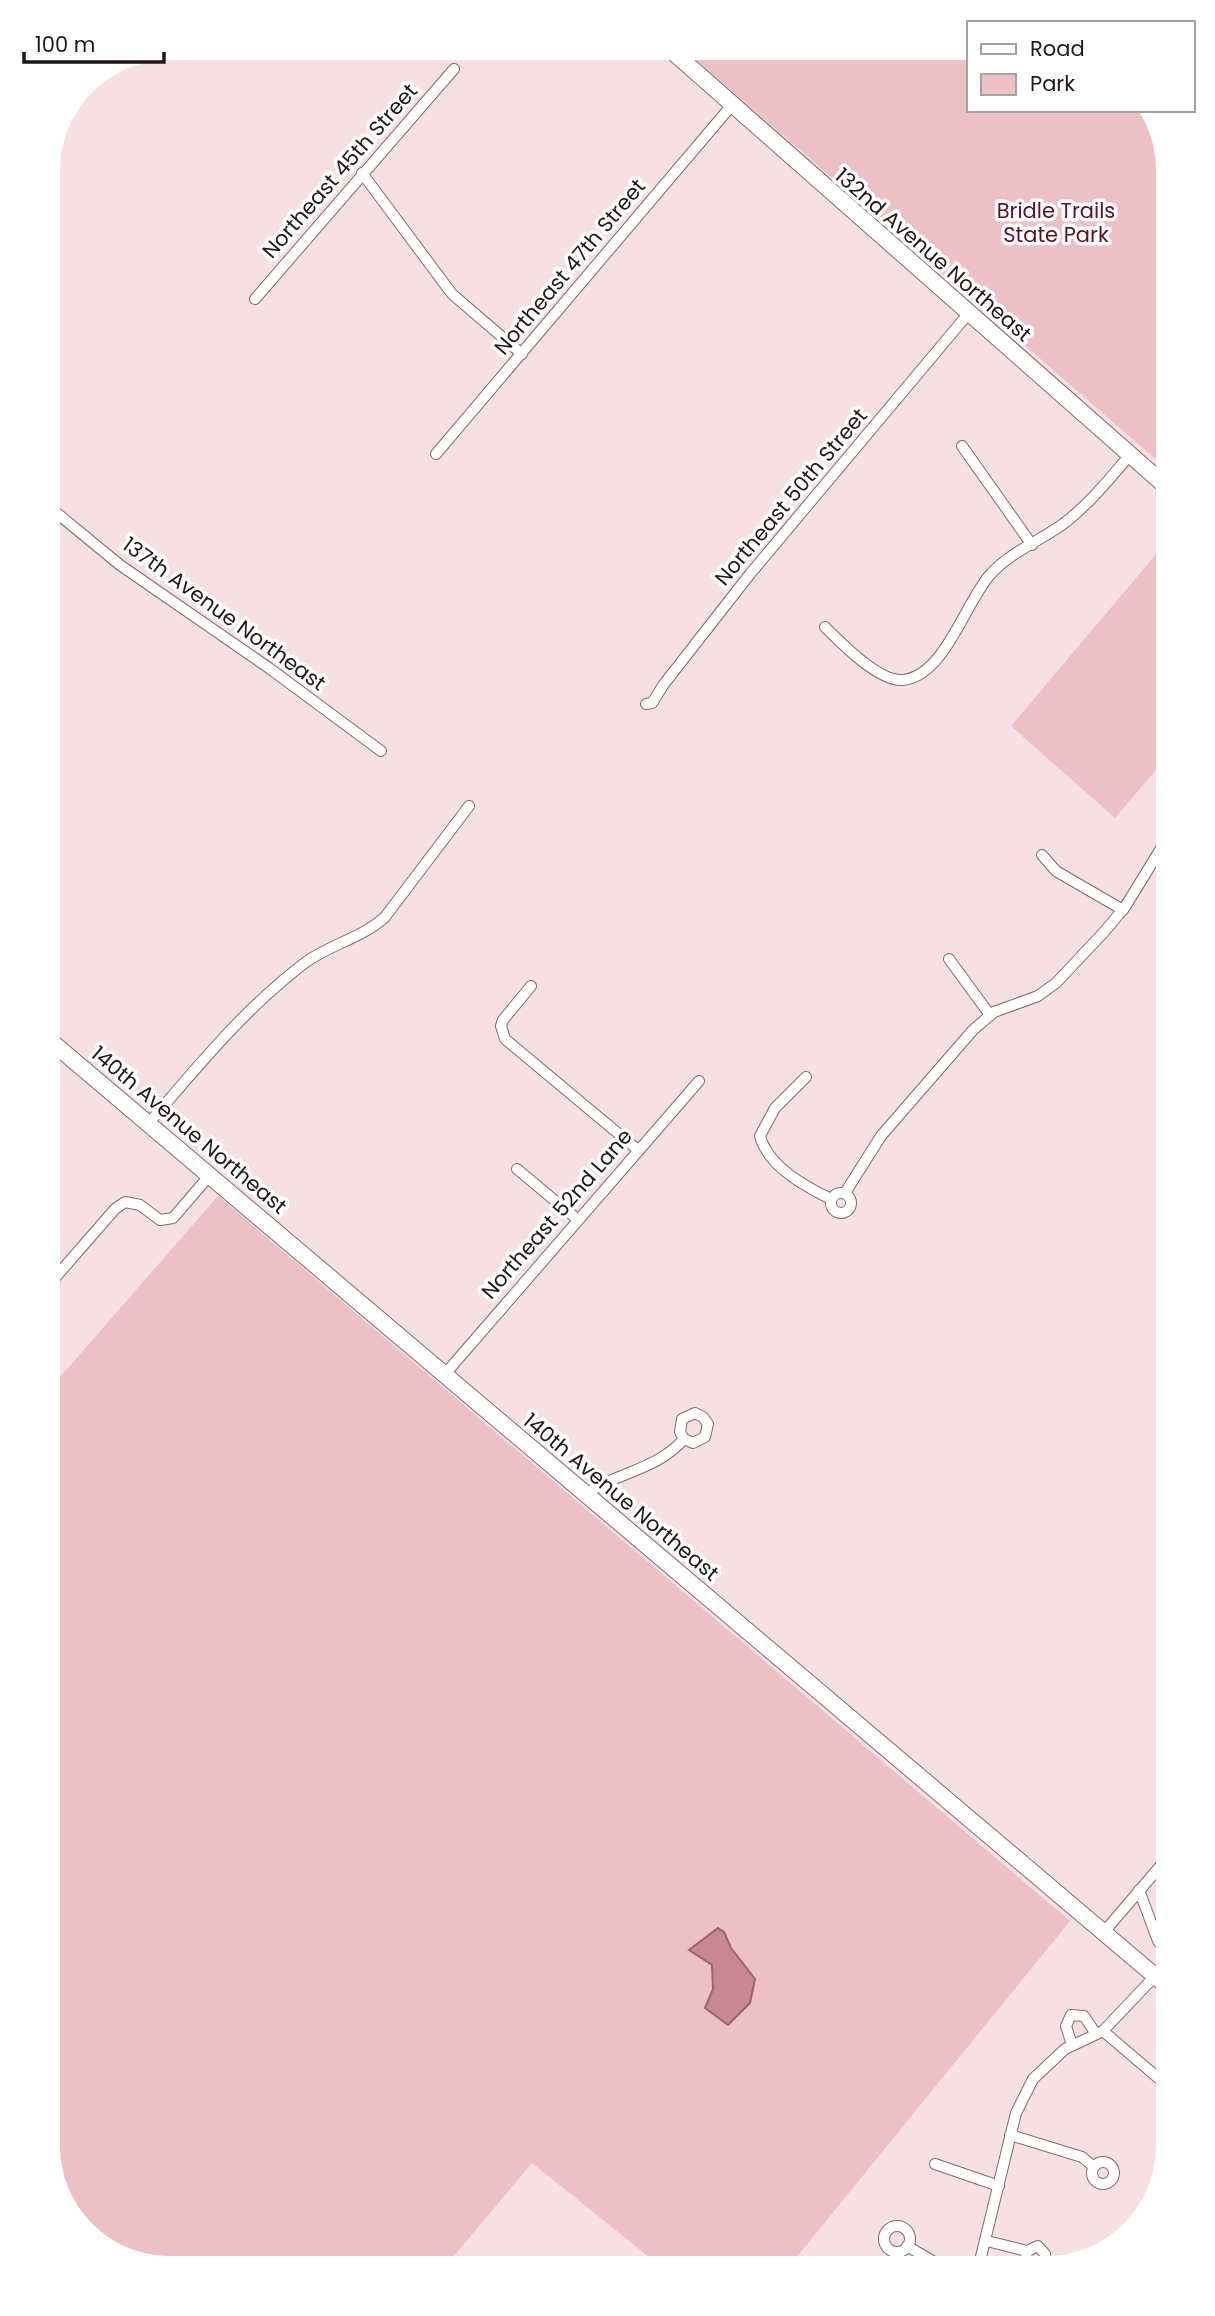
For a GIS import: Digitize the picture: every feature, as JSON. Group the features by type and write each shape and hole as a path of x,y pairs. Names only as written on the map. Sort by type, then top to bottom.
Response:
{"street":[{"name":"132nd Avenue Northeast","path":"682,60 1156,478"},
{"name":"Northeast 45th Street","path":"256,299 454,69"},
{"name":"Northeast 47th Street","path":"436,454 732,105"},
{"path":"362,173 452,294 522,354"},
{"name":"Northeast 50th Street","path":"646,704 652,704 664,684 750,574 968,314"},
{"path":"962,446 1032,545"},
{"path":"825,627 868,665 888,678 901,680 914,677 927,669 939,655 988,576 1003,562 1068,521 1130,455"},
{"name":"137th Avenue Northeast","path":"60,516 120,565 269,668 381,751"},
{"path":"149,1123 251,1007 309,961 373,928 385,917 469,806"},
{"path":"1042,855 1056,871 1123,910"},
{"path":"845,1194 881,1136 973,1030 990,1015 1038,996 1056,983 1123,910 1156,856"},
{"path":"949,959 990,1015"},
{"path":"531,986 503,1020 501,1026 505,1039 638,1150"},
{"name":"140th Avenue Northeast","path":"60,1049 1155,1976"},
{"path":"806,1077 775,1108 760,1136 764,1152 803,1184 831,1199"},
{"name":"Northeast 52nd Lane","path":"445,1374 699,1081"},
{"path":"517,1169 577,1219"},
{"path":"60,1272 115,1209 125,1202 140,1205 160,1220 173,1218 210,1175"},
{"path":"831,1199 838,1193 845,1194"},
{"path":"831,1199 833,1210 843,1213 850,1206 845,1194"},
{"path":"584,1495 618,1475 660,1461 684,1440"},
{"path":"1104,1932 1156,1871"},
{"path":"1139,1890 1156,1936"},
{"path":"982,2256 1016,2113 1033,2079 1047,2063 1073,2045 1100,2032 1155,1976"},
{"path":"1073,2045 1066,2026 1071,2015 1084,2016 1100,2032 1156,2074"},
{"path":"1010,2135 1082,2157 1094,2167"},
{"path":"935,2164 999,2186"},
{"path":"987,2241 1027,2250"},
{"path":"907,2246 924,2256"}],"green space":[{"name":"Bridle Trails State Park","path":"696,60 967,60 967,112 1140,112 1147,127 1156,169 1156,460"},
{"path":"1156,554 1156,770 1115,818 1011,726"},
{"path":"218,1196 1070,1921 798,2256 648,2256 532,2163 454,2256 162,2256 134,2251 114,2242 82,2214 68,2189 60,2147 60,1377"}],"shaded area":[{"path":"718,1928 724,1932 731,1948 755,1979 750,2003 728,2025 705,2008 713,1989 712,1965 689,1950"}]}
